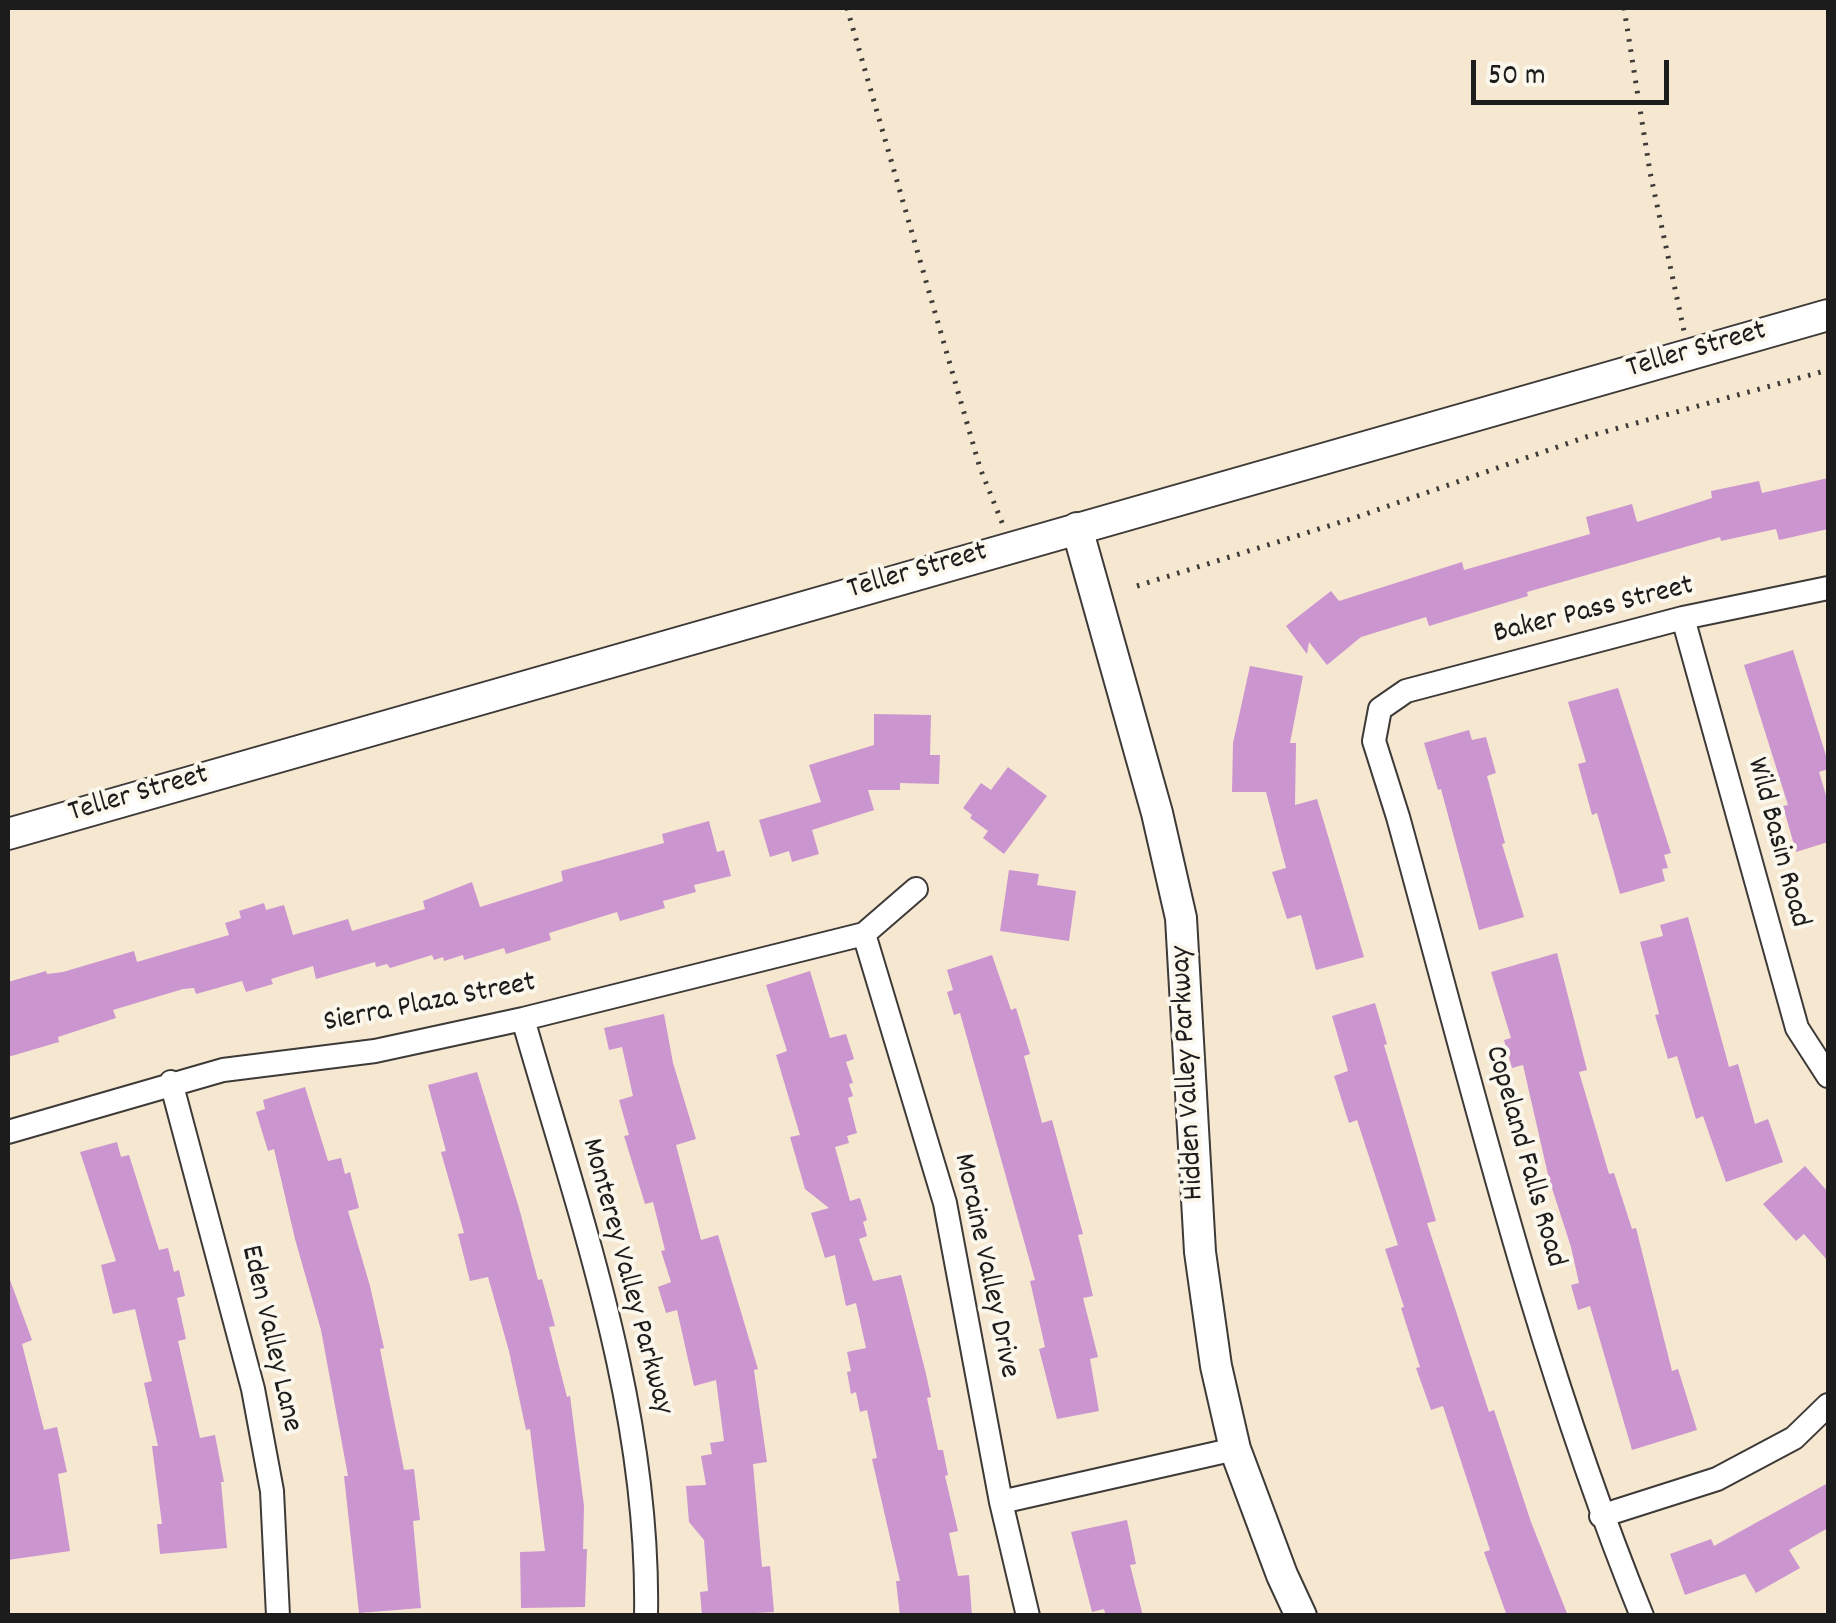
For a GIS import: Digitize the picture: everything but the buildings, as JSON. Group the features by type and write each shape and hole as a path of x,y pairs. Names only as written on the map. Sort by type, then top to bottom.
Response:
{"street":[{"name":"Teller Street","path":"8,834 1828,315"},
{"name":"Hidden Valley Parkway","path":"1078,528 1158,813 1181,918 1200,1252 1216,1366 1235,1449 1301,1616"},
{"name":"Baker Pass Street","path":"1380,709 1406,691 1683,618 1828,588"},
{"name":"Wild Basin Road","path":"1683,618 1796,1028 1828,1076"},
{"name":"Copeland Falls Road","path":"1380,709 1374,741 1525,1276 1601,1516 1642,1616"},
{"path":"864,934 916,890"},
{"name":"Sierra Plaza Street","path":"8,1132 171,1082 223,1070 375,1050 523,1019 864,934"},
{"name":"Moraine Valley Drive","path":"864,934 944,1203 1001,1502 1028,1616"},
{"name":"Monterey Valley Parkway","path":"523,1019 606,1304 635,1438 647,1557 646,1616"},
{"name":"Eden Valley Lane","path":"171,1082 253,1389 272,1491 278,1616"},
{"path":"1601,1516 1718,1479 1794,1438 1828,1405"},
{"path":"1001,1502 1235,1449"}],"path":[{"path":"847,8 980,468 1011,546"},
{"path":"1624,8 1654,190 1690,353"},
{"path":"1137,586 1372,513 1586,437 1828,370"}]}
